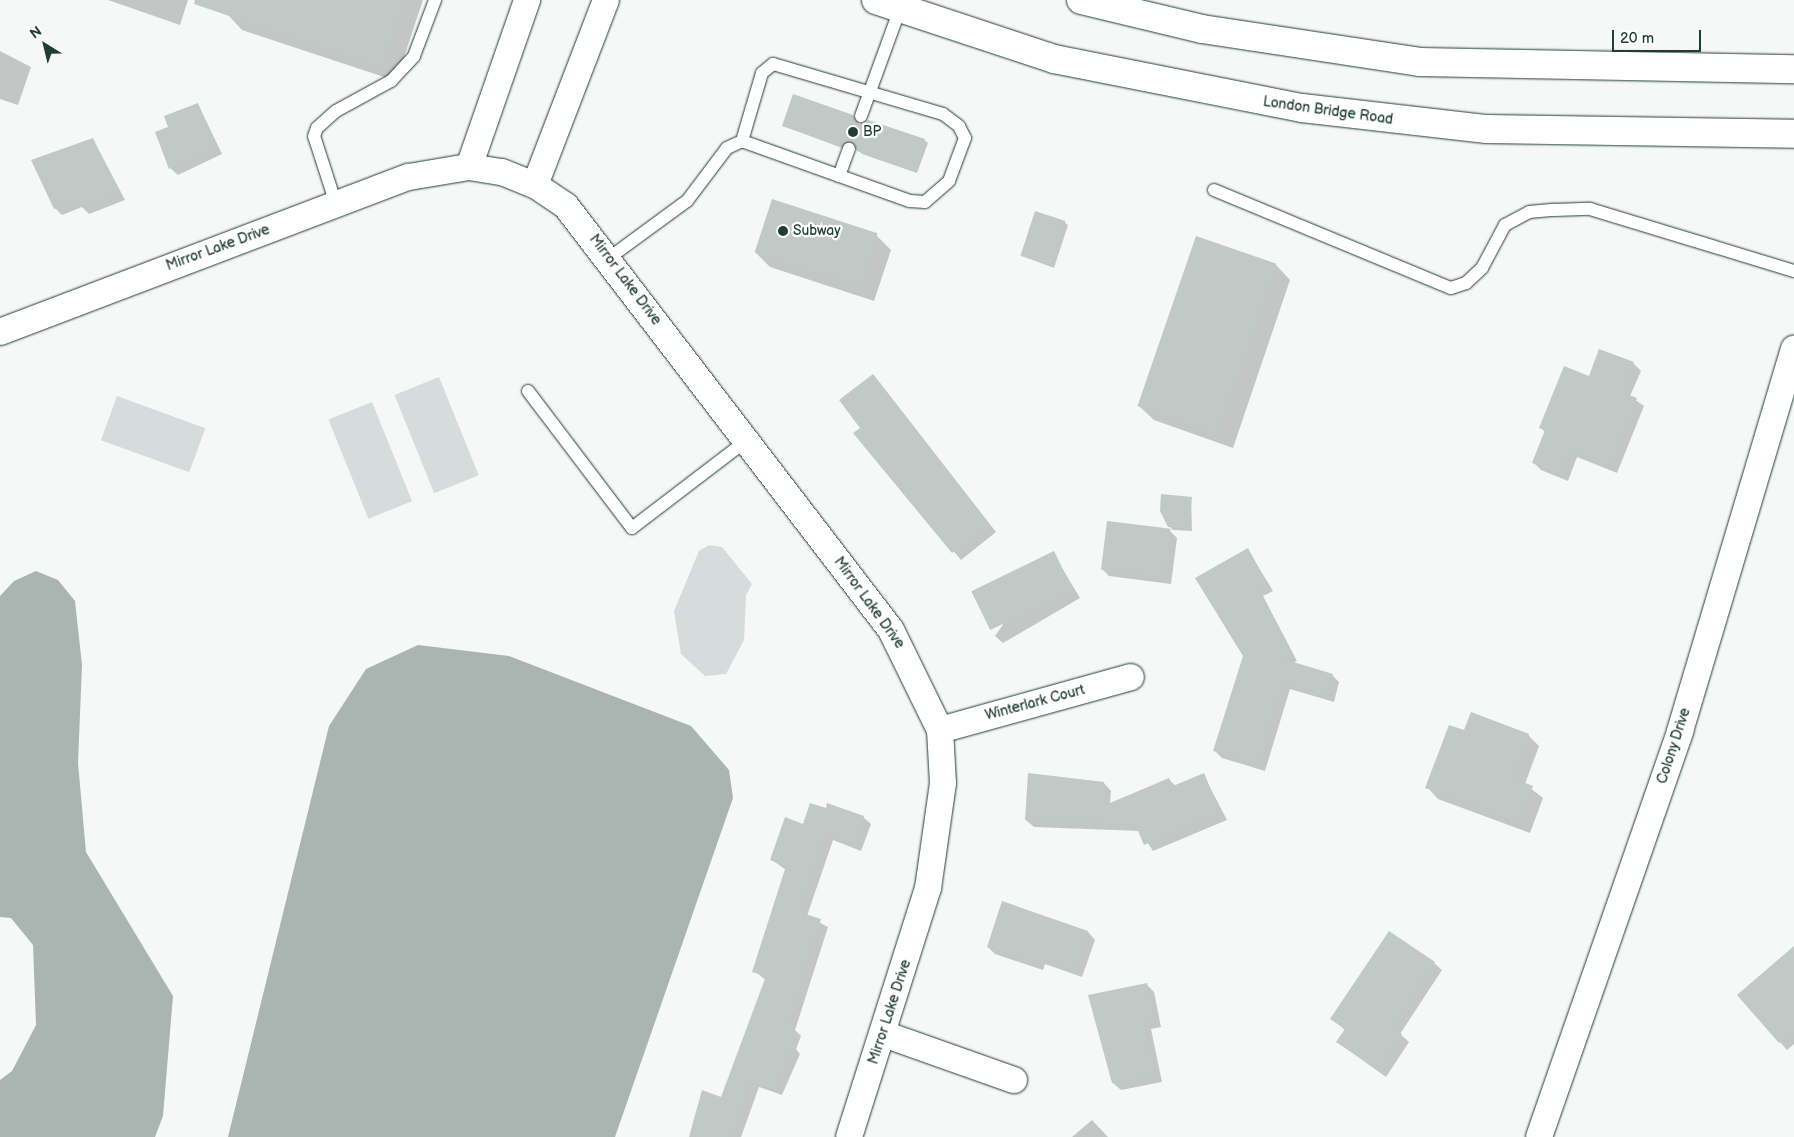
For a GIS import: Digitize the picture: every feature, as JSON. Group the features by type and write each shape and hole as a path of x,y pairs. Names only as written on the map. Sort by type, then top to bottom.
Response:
{"main road":[{"path":"1081,0 1202,28 1420,62 1794,69"},
{"name":"London Bridge Road","path":"888,4 1054,59 1321,111 1487,129 1794,134"}],"street":[{"path":"469,168 527,0"},
{"path":"536,185 606,0"},
{"name":"Mirror Lake Drive","path":"0,332 410,177 469,168 502,172 536,185 566,206 609,258 891,630 940,730 943,783 928,888 884,1034 849,1137"},
{"name":"Colony Drive","path":"1539,1137 1680,731 1794,349"},
{"name":"Winterlark Court","path":"940,730 1131,677"},
{"path":"884,1034 1014,1080"}],"lane":[{"path":"336,204 314,136 318,128 336,111 391,81 414,56 435,0"},
{"path":"861,116 869,91 888,4"},
{"path":"609,258 686,201 727,148 742,141 910,201 925,202 949,181 964,138 959,126 943,114 773,64 762,73 742,141"},
{"path":"839,176 849,149"},
{"path":"1214,190 1451,288 1466,283 1482,268 1505,225 1530,212 1554,210 1590,209 1794,271"},
{"path":"528,390 632,528 747,440"}],"shaded area":[{"path":"439,377 479,475 434,493 394,395"},
{"path":"117,396 205,428 189,472 101,440"},
{"path":"372,402 412,501 369,519 328,420"},
{"path":"709,545 722,547 752,584 746,595 744,640 726,674 705,676 681,654 674,611 699,551"},
{"path":"36,571 58,580 75,601 82,665 78,763 86,852 173,996 163,1116 155,1137 0,1137 0,1080 12,1071 36,1025 33,945 11,918 0,917 0,596 14,581"},
{"path":"418,645 509,656 691,726 729,770 733,798 615,1137 228,1137 329,726 366,669"}],"building":[{"path":"195,0 404,0 381,67 194,4"},
{"name":"BP","path":"793,94 853,115 859,124 868,120 925,139 914,171 857,151 851,141 841,146 782,126"},
{"path":"198,103 215,146 169,169 155,132 168,127 164,116"},
{"path":"93,138 118,192 81,207 77,199 54,209 31,160"},
{"path":"772,199 878,233 860,287 755,252"},
{"path":"1035,211 1065,221 1051,266 1020,256"},
{"path":"1196,236 1276,264 1218,434 1137,406"},
{"path":"1599,349 1634,362 1622,392 1637,398 1610,466 1570,451 1561,474 1532,463 1545,430 1539,428 1564,366 1589,376"},
{"path":"873,374 989,524 952,553 853,433 860,428 839,400"},
{"path":"1161,494 1192,497 1189,528 1168,527 1160,511"},
{"path":"1107,521 1171,529 1165,577 1101,570"},
{"path":"1248,548 1267,583 1257,588 1291,653 1280,658 1333,674 1327,696 1283,683 1258,765 1213,751 1243,656 1195,578"},
{"path":"1054,551 1073,590 990,630 971,591"},
{"path":"1471,712 1529,734 1512,778 1533,786 1519,822 1425,788 1449,725 1464,730"},
{"path":"1028,773 1104,782 1103,806 1169,778 1173,786 1204,773 1220,812 1144,845 1135,824 1025,820"},
{"path":"810,803 826,808 827,803 864,816 854,844 826,834 799,912 821,919 787,1025 794,1027 789,1043 794,1045 774,1089 751,1080 731,1137 689,1137 702,1090 721,1097 766,976 752,972 786,866 770,860 785,817 803,824"},
{"path":"1002,901 1088,931 1075,970 1038,957 1036,964 987,947"},
{"path":"1389,931 1435,962 1392,1028 1402,1034 1379,1070 1336,1042 1345,1029 1330,1019"},
{"path":"1794,946 1794,1031 1779,1043 1737,995"},
{"path":"1147,983 1154,1020 1144,1022 1155,1075 1112,1083 1088,995"}],"place":[{"name":"BP","path":"853,132"},
{"name":"Subway","path":"783,231"}]}
